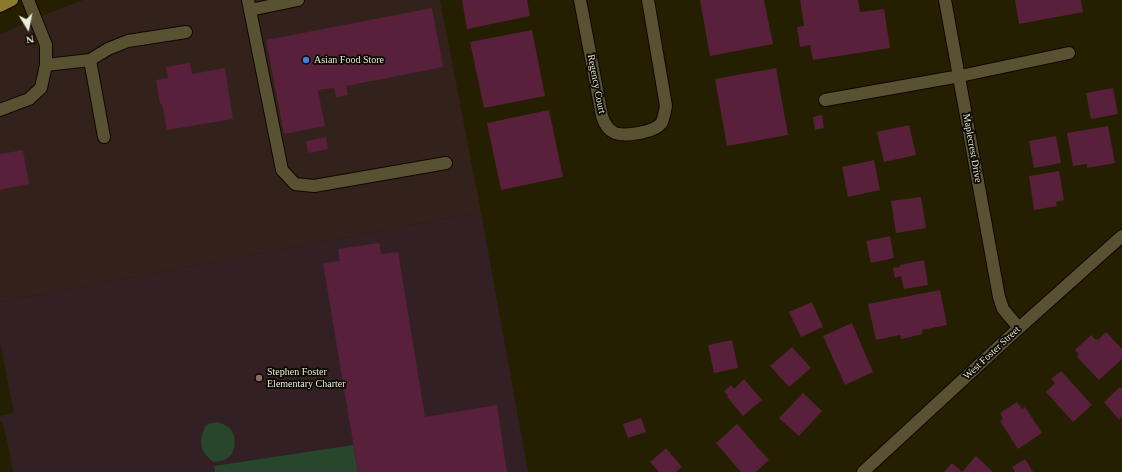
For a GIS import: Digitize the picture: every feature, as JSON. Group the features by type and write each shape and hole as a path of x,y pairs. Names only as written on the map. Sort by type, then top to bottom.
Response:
{"main road":[{"path":"0,6 12,0"}],"street":[{"path":"0,110 29,99 41,88 46,65 46,45 28,0"},
{"path":"298,0 249,5 282,170 294,184 314,186 446,163"},
{"name":"Regency Court","path":"580,0 602,116 606,126 615,133 626,134 651,130 662,123 666,106 648,0"},
{"name":"Maplecrest Drive","path":"945,0 999,297 1003,309 1019,328"},
{"path":"46,65 90,60 108,49 128,42 186,32"},
{"path":"825,100 960,76 1069,53"},
{"path":"90,60 104,137"},
{"name":"West Foster Street","path":"863,472 1019,328 1122,236"}],"shaded area":[{"path":"83,0 440,0 481,212 0,302 0,35 41,16"},
{"name":"Stephen Foster Elementary Charter","path":"481,212 528,472 13,472 7,440 2,422 0,421 0,416 14,413 0,342 0,302"}],"green space":[{"path":"218,422 227,426 231,430 235,442 234,450 229,457 224,460 213,462 202,449 201,441 204,429 207,425"},
{"path":"353,445 358,472 215,472 214,466"}],"building":[{"path":"462,0 527,0 530,16 467,29"},
{"path":"700,0 764,0 773,44 710,56"},
{"path":"800,0 858,0 860,12 884,9 890,48 813,60 810,45 800,47 797,27 804,26"},
{"path":"1015,0 1081,0 1083,12 1019,24"},
{"path":"432,8 443,67 346,86 348,95 336,97 334,88 318,90 325,126 284,134 266,40"},
{"path":"532,30 545,96 484,108 470,42"},
{"path":"190,63 192,74 225,68 233,119 167,130 162,104 160,104 156,80 168,78 166,67"},
{"path":"776,68 788,135 727,146 715,79"},
{"path":"1113,88 1118,114 1091,119 1086,93"},
{"path":"549,110 563,177 501,190 487,123"},
{"path":"822,115 824,128 815,130 813,117"},
{"path":"909,125 916,155 884,162 877,132"},
{"path":"1108,126 1115,163 1087,168 1087,164 1073,166 1067,133"},
{"path":"1056,136 1061,163 1034,168 1029,141"},
{"path":"326,137 328,149 308,153 306,141"},
{"path":"23,150 29,184 0,190 0,154"},
{"path":"874,160 880,190 848,197 842,167"},
{"path":"1059,171 1064,200 1056,202 1057,206 1034,210 1029,176"},
{"path":"921,197 926,228 896,233 891,201"},
{"path":"890,236 894,258 871,263 866,241"},
{"path":"379,243 381,254 398,252 425,417 497,405 507,472 358,472 323,263 340,261 338,249"},
{"path":"924,260 928,285 904,289 901,276 895,278 893,268"},
{"path":"940,290 947,325 922,330 923,334 901,339 900,335 876,340 868,304"},
{"path":"812,302 823,327 801,337 789,312"},
{"path":"852,323 873,372 845,385 823,336"},
{"path":"1106,332 1122,349 1122,359 1099,380 1077,357 1079,354 1075,350 1091,335 1098,340"},
{"path":"732,340 738,368 714,373 708,345"},
{"path":"792,347 811,368 789,387 770,366"},
{"path":"1061,371 1092,405 1073,422 1046,392 1055,383 1051,379"},
{"path":"744,379 762,400 743,416 727,397 728,396 724,391 731,385 734,389"},
{"path":"1120,387 1122,389 1122,416 1119,420 1104,402"},
{"path":"803,393 822,411 799,436 779,418"},
{"path":"1017,402 1022,409 1025,407 1042,433 1018,449 1000,421 1003,419 1000,413"},
{"path":"641,418 646,432 628,438 623,424"},
{"path":"737,424 769,460 756,472 741,472 716,443"},
{"path":"666,448 682,467 676,472 659,472 650,462"},
{"path":"976,456 993,472 962,472"},
{"path":"1025,459 1033,472 1015,472 1012,467"},
{"path":"952,463 962,472 944,472"}],"place":[{"name":"Asian Food Store","path":"306,60"},
{"name":"Stephen Foster Elementary Charter","path":"259,378"}]}
